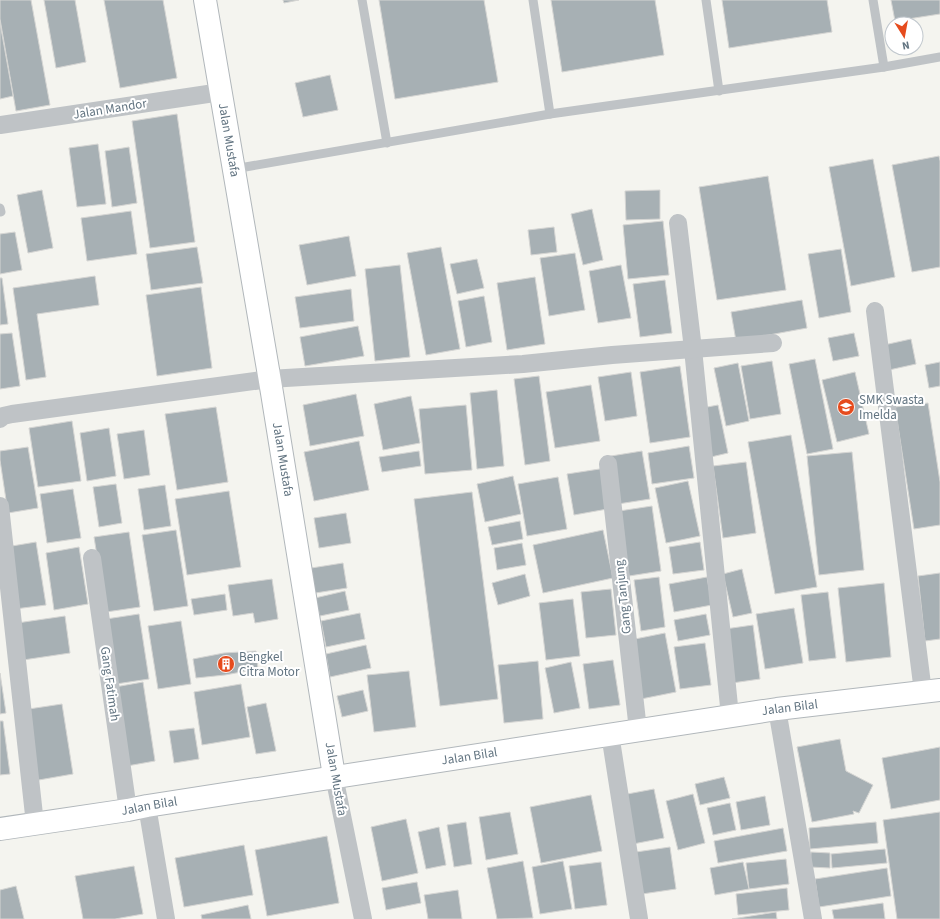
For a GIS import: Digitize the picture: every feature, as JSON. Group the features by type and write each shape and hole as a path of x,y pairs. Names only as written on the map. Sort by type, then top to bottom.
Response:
{"main road":[{"name":"Jalan Mustafa","path":"205,0 334,776"},
{"name":"Jalan Bilal","path":"0,829 334,776 777,709 932,691"}],"street":[{"name":"Jalan Mandor","path":"0,126 221,92"},
{"path":"678,222 693,349 730,716"},
{"path":"875,311 932,691"},
{"path":"0,419 3,416 12,414 269,379 523,364 612,355 773,343"},
{"name":"Gang Tanjung","path":"608,464 638,730"},
{"path":"0,506 35,824"},
{"name":"Gang Fatimah","path":"92,558 138,808 166,919"},
{"path":"777,709 813,919"},
{"path":"610,734 639,919"},
{"name":"Jalan Mustafa","path":"334,776 363,919"}],"lane":[{"path":"362,0 387,143"},
{"path":"533,0 550,114"},
{"path":"706,0 719,91"},
{"path":"874,0 884,67"},
{"path":"234,169 550,114 884,67 940,57"}],"building":[{"path":"0,0 31,0 50,105 16,111 0,19"},
{"path":"44,0 75,0 86,62 56,68"},
{"path":"104,0 163,0 177,78 120,88"},
{"path":"283,0 299,0 284,3"},
{"path":"379,0 484,0 498,82 395,99"},
{"path":"551,0 655,0 664,55 562,72"},
{"path":"722,0 827,0 832,32 729,48"},
{"path":"891,0 940,0 940,14 924,16 894,16"},
{"path":"0,23 13,96 0,99"},
{"path":"330,75 338,110 303,117 295,83"},
{"path":"177,114 195,242 150,248 132,121"},
{"path":"98,144 106,204 77,207 69,148"},
{"path":"129,147 137,203 112,207 105,151"},
{"path":"939,156 940,267 912,272 892,165"},
{"path":"873,159 895,277 851,286 829,167"},
{"path":"768,176 786,290 717,300 699,187"},
{"path":"42,190 53,248 28,253 17,195"},
{"path":"660,190 660,219 626,220 625,191"},
{"path":"592,209 603,260 583,265 571,214"},
{"path":"131,211 137,254 87,261 81,218"},
{"path":"663,221 669,275 628,279 623,225"},
{"path":"554,227 557,252 531,255 528,230"},
{"path":"15,232 22,270 0,274 0,234"},
{"path":"349,236 356,276 307,285 299,245"},
{"path":"197,247 203,283 151,290 146,254"},
{"path":"441,247 460,349 426,355 407,253"},
{"path":"841,249 851,312 819,318 808,254"},
{"path":"575,253 585,310 549,316 540,258"},
{"path":"477,259 484,288 457,294 450,264"},
{"path":"400,265 410,357 375,361 365,269"},
{"path":"621,265 631,318 598,323 589,271"},
{"path":"95,276 99,305 37,314 46,377 26,380 13,288"},
{"path":"535,277 545,344 507,350 497,283"},
{"path":"0,278 2,278 8,324 0,325"},
{"path":"665,280 672,333 640,337 633,284"},
{"path":"201,287 212,368 157,376 146,295"},
{"path":"351,289 354,321 300,328 295,297"},
{"path":"484,296 492,342 466,347 458,301"},
{"path":"802,300 807,328 736,341 731,312"},
{"path":"358,326 364,356 305,366 300,337"},
{"path":"12,333 20,386 0,389 0,334"},
{"path":"854,333 859,356 833,361 828,338"},
{"path":"911,339 916,364 889,370 884,345"},
{"path":"815,359 833,449 807,454 789,364"},
{"path":"772,361 781,414 750,419 741,366"},
{"path":"940,362 940,386 929,388 925,365"},
{"path":"738,363 749,421 726,426 714,368"},
{"path":"680,366 690,437 650,443 640,372"},
{"path":"631,372 637,416 605,421 598,377"},
{"name":"SMK Swasta Imelda","path":"855,372 869,434 837,442 822,380"},
{"path":"539,376 550,461 525,465 514,379"},
{"path":"591,385 600,441 555,448 546,392"},
{"path":"497,390 504,466 477,469 470,393"},
{"path":"356,394 364,436 310,446 303,405"},
{"path":"411,396 420,443 383,450 374,404"},
{"path":"928,403 940,482 940,525 914,529 895,407"},
{"path":"466,405 472,470 425,474 419,409"},
{"path":"718,405 728,453 711,457 702,408"},
{"path":"216,407 228,482 177,490 165,414"},
{"path":"72,421 81,481 38,487 29,428"},
{"path":"109,428 116,476 87,481 80,433"},
{"path":"144,430 150,475 124,479 117,434"},
{"path":"791,435 817,587 775,594 748,442"},
{"path":"359,441 369,490 314,501 304,452"},
{"path":"689,446 694,478 652,484 648,453"},
{"path":"28,447 38,508 8,513 0,451"},
{"path":"419,451 421,466 382,472 379,457"},
{"path":"642,451 650,499 618,504 611,456"},
{"path":"852,452 864,570 819,575 807,456"},
{"path":"746,462 756,533 723,538 713,466"},
{"path":"606,468 613,508 574,515 567,474"},
{"path":"513,476 521,514 485,522 477,484"},
{"path":"558,477 567,529 527,536 518,484"},
{"path":"688,481 700,536 666,543 655,488"},
{"path":"116,484 122,523 99,527 93,487"},
{"path":"165,485 171,526 144,530 138,489"},
{"path":"73,489 81,538 47,543 40,494"},
{"path":"229,491 241,567 187,575 175,499"},
{"path":"472,492 498,699 440,706 414,499"},
{"path":"652,506 661,571 629,576 619,511"},
{"path":"346,513 351,543 319,548 314,518"},
{"path":"520,521 523,539 492,545 488,527"},
{"path":"176,530 188,606 154,611 142,535"},
{"path":"603,530 613,578 543,593 533,545"},
{"path":"129,532 140,607 106,612 94,537"},
{"path":"36,542 46,605 15,609 6,547"},
{"path":"700,542 704,570 673,574 669,547"},
{"path":"522,543 526,565 497,570 494,548"},
{"path":"79,547 88,604 54,610 46,553"},
{"path":"343,563 347,588 309,594 305,569"},
{"path":"742,569 752,613 733,617 723,574"},
{"path":"940,573 940,639 925,641 918,576"},
{"path":"525,574 530,596 498,605 492,583"},
{"path":"659,577 665,627 641,631 634,580"},
{"path":"707,577 712,605 674,612 669,584"},
{"path":"272,579 278,619 255,623 253,613 233,616 228,585"},
{"path":"884,583 891,657 846,662 838,588"},
{"path":"611,589 616,635 586,638 581,592"},
{"path":"345,591 349,610 320,616 315,598"},
{"path":"828,592 836,658 809,661 801,595"},
{"path":"225,594 227,610 194,615 191,599"},
{"path":"573,599 580,656 546,660 539,603"},
{"path":"794,608 803,663 765,669 756,614"},
{"path":"360,613 365,639 326,647 321,621"},
{"path":"139,614 149,679 116,684 106,619"},
{"path":"706,614 710,635 678,641 674,620"},
{"path":"65,616 70,653 23,660 17,623"},
{"path":"181,621 191,684 158,689 148,626"},
{"path":"753,625 760,679 732,683 725,629"},
{"path":"665,633 676,692 641,699 630,640"},
{"path":"705,643 711,685 680,689 674,647"},
{"path":"366,645 371,668 330,677 326,654"},
{"name":"Bengkel Citra Motor","path":"256,651 258,669 196,678 193,659 224,653"},
{"path":"613,660 620,705 589,709 583,664"},
{"path":"538,661 543,719 504,723 498,665"},
{"path":"571,662 580,708 554,713 545,668"},
{"path":"409,671 416,727 374,732 367,675"},
{"path":"0,673 6,713 0,714"},
{"path":"143,682 155,761 127,766 115,687"},
{"path":"241,684 250,737 202,745 194,692"},
{"path":"363,690 368,711 342,717 337,696"},
{"path":"266,703 276,751 256,754 247,707"},
{"path":"62,704 73,774 33,781 22,710"},
{"path":"0,721 3,721 10,774 0,775"},
{"path":"194,728 199,759 174,763 169,731"},
{"path":"840,739 846,771 873,785 859,813 853,811 854,814 812,822 797,747"},
{"path":"940,747 940,800 891,809 882,758"},
{"path":"724,777 730,798 700,805 695,784"},
{"path":"654,789 664,838 633,844 622,795"},
{"path":"693,794 705,843 678,850 666,801"},
{"path":"591,795 602,851 541,863 530,807"},
{"path":"765,796 770,825 741,830 736,802"},
{"path":"730,803 736,830 713,835 707,808"},
{"path":"510,812 518,854 486,860 479,817"},
{"path":"940,812 940,919 897,919 883,820"},
{"path":"406,819 418,873 382,881 371,827"},
{"path":"466,822 472,864 454,867 447,825"},
{"path":"876,822 878,843 810,849 809,828"},
{"path":"439,827 446,865 426,869 418,832"},
{"path":"783,828 787,851 718,863 714,841"},
{"path":"327,836 339,903 267,916 255,850"},
{"path":"244,845 253,895 184,907 175,858"},
{"path":"670,847 676,889 642,894 636,852"},
{"path":"885,849 887,863 832,868 831,854"},
{"path":"811,852 830,853 830,868 810,867"},
{"path":"786,859 789,884 749,889 746,863"},
{"path":"523,861 533,918 497,919 487,868"},
{"path":"563,861 572,909 540,914 532,867"},
{"path":"601,862 607,905 575,909 569,866"},
{"path":"743,862 749,889 715,895 710,868"},
{"path":"134,866 143,914 115,919 83,919 75,876"},
{"path":"887,868 891,896 819,907 815,879"},
{"path":"417,882 421,903 386,910 382,888"},
{"path":"16,886 24,919 0,919 0,890"},
{"path":"787,888 789,910 738,915 736,894"},
{"path":"458,890 462,919 428,919 424,895"},
{"path":"883,903 885,919 834,919 832,910"},
{"path":"248,905 251,919 202,919 201,915"},
{"path":"776,912 777,919 732,919"}],"place":[{"name":"SMK Swasta Imelda","path":"846,407"},
{"name":"Bengkel Citra Motor","path":"226,664"}]}
